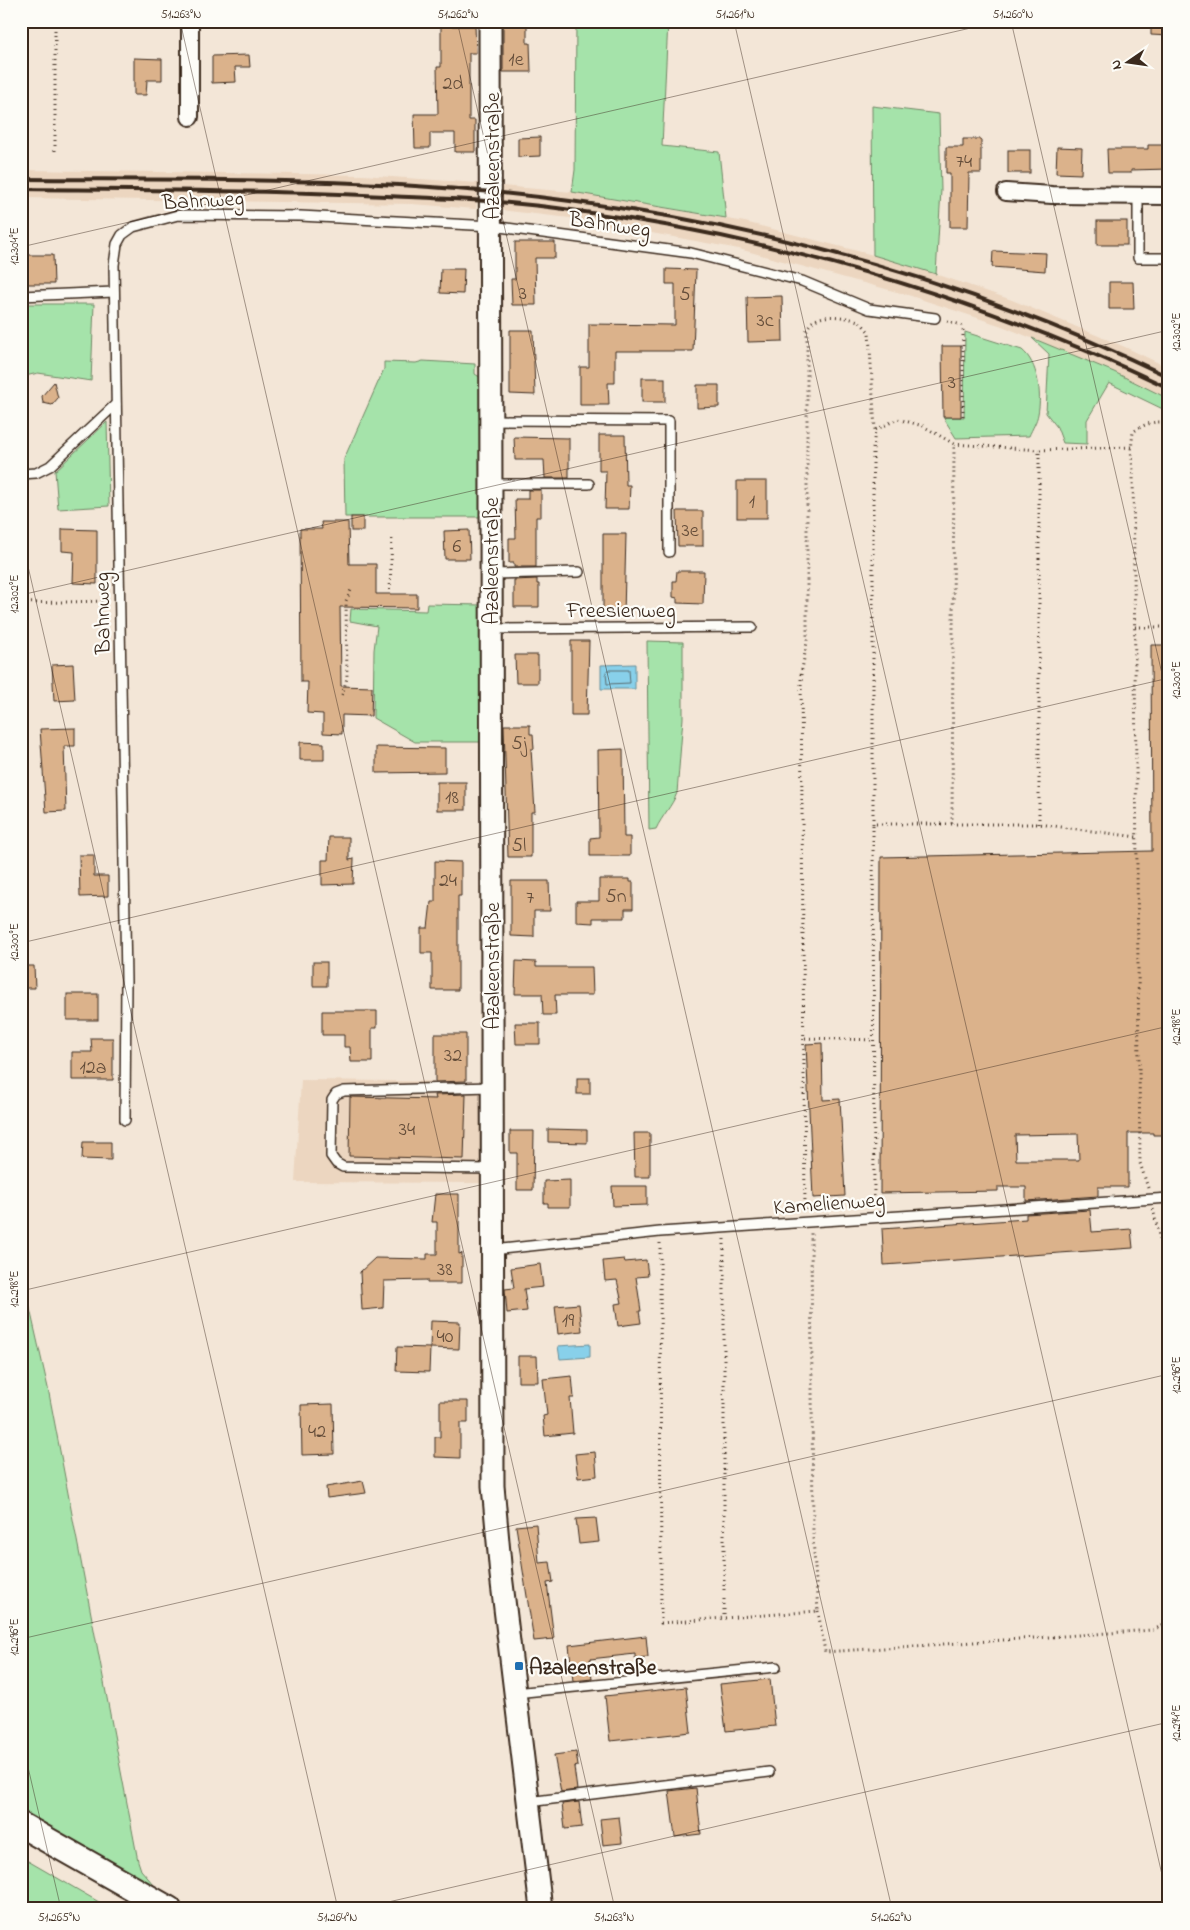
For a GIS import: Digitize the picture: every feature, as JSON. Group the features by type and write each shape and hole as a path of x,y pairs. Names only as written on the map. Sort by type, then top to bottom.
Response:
{"main road":[{"path":"21,1825 169,1909"}],"street":[{"path":"190,21 190,117"},
{"name":"Azaleenstraße","path":"490,21 492,226 490,629 493,1486 541,1909"},
{"path":"1006,192 1169,196"}],"lane":[{"path":"1138,195 1138,258 1169,258"},
{"name":"Bahnweg","path":"125,1120 125,921 114,292 116,244 122,235 133,227 178,215 300,216 492,226 691,253 802,281 869,309 936,318"},
{"path":"21,296 114,292"},
{"path":"21,474 36,473 50,466 116,404"},
{"path":"491,420 669,421 669,552"},
{"path":"490,484 589,484"},
{"path":"490,574 579,572"},
{"name":"Freesienweg","path":"490,629 752,627"},
{"path":"491,1087 344,1091 336,1094 332,1100 331,1156 336,1163 343,1167 491,1169"},
{"name":"Kamelienweg","path":"492,1250 660,1232 1169,1198"},
{"path":"515,1693 776,1667"},
{"path":"528,1802 770,1772"}],"path":[{"path":"21,21 37,21"},
{"path":"55,21 55,151"},
{"path":"874,1218 874,430 869,332 859,322 837,316 819,318 809,325 807,330 807,642 801,674 814,1538 818,1611 825,1652 1153,1630 1164,1625 1169,1566"},
{"path":"936,318 961,325 963,417"},
{"path":"874,430 898,420 924,426 954,444 1039,450 1131,448"},
{"path":"1169,423 1143,424 1133,432 1131,448 1134,470 1140,1163 1151,1199 1161,1248 1169,1325"},
{"path":"952,824 954,444"},
{"path":"1039,450 1039,824"},
{"path":"390,590 392,536"},
{"path":"342,695 347,678 346,601 351,590"},
{"path":"21,602 119,601"},
{"path":"1135,627 1169,627"},
{"path":"873,824 1039,824 1137,836"},
{"path":"805,1038 874,1040"},
{"path":"724,1228 724,1618"},
{"path":"660,1232 661,1622 818,1611"},
{"path":"1161,1248 1169,1248"}],"shaded area":[{"path":"21,170 363,175 478,183 476,209 412,204 21,198"},
{"path":"502,186 572,192 745,222 873,255 936,274 1012,300 1125,347 1169,368 1169,399 1114,372 1002,326 908,295 739,249 570,218 500,210"},
{"path":"301,1080 485,1082 484,1183 295,1182"}],"green space":[{"path":"576,21 668,21 662,146 719,152 726,218 572,192 575,170"},
{"path":"872,106 939,114 941,190 936,274 873,255"},
{"path":"21,304 94,304 91,381 38,373 21,377"},
{"path":"965,332 1022,350 1032,363 1038,379 1039,406 1037,419 1029,436 956,438 943,417 964,417"},
{"path":"1032,338 1114,372 1169,399 1169,412 1109,383 1087,420 1087,444 1063,443 1057,427 1046,413 1049,354"},
{"path":"423,361 475,364 475,374 481,378 480,514 482,517 345,517 344,459 384,369 384,362 416,363"},
{"path":"107,422 109,506 58,509 55,471"},
{"path":"427,604 483,605 483,742 415,742 373,718 374,650 377,626 350,621 351,609 426,611"},
{"path":"647,641 683,642 683,718 677,793 656,829 649,830"},
{"path":"21,1247 28,1300 48,1388 138,1861 141,1870 154,1885 151,1890 21,1812"},
{"path":"21,1857 111,1909 30,1909 21,1903"}],"water":[{"path":"635,664 635,689 601,689 601,665"},
{"path":"590,1344 590,1357 560,1359 558,1346"}],"building":[{"path":"503,21 527,21 527,43 530,43 531,72 503,72"},
{"path":"1151,21 1169,21 1169,36 1151,35"},
{"path":"441,26 475,26 476,53 469,53 469,120 475,120 475,152 455,152 455,133 430,133 430,148 415,148 414,114 438,114 437,67 441,67"},
{"path":"249,55 250,67 235,67 236,82 212,83 212,56"},
{"path":"134,58 162,59 162,80 147,80 146,95 134,95"},
{"path":"540,137 540,156 518,157 518,138"},
{"path":"963,139 981,139 981,173 969,173 968,227 950,227 950,173 946,173 946,147 963,147"},
{"path":"1148,145 1169,145 1169,169 1131,170 1131,173 1108,173 1107,149 1148,149"},
{"path":"1057,147 1082,148 1081,174 1056,173"},
{"path":"1008,150 1030,150 1030,173 1008,173"},
{"path":"1097,221 1127,221 1127,245 1097,245"},
{"path":"515,242 555,242 555,258 535,258 536,305 512,305 511,279 515,279"},
{"path":"993,251 1046,253 1045,271 992,267"},
{"path":"21,255 53,255 54,284 21,284"},
{"path":"441,269 464,269 463,294 440,293"},
{"path":"666,269 696,270 693,351 615,351 615,383 608,383 609,405 580,405 580,367 589,367 589,324 675,325 675,284 666,284"},
{"path":"1109,282 1133,282 1134,309 1109,309"},
{"path":"782,296 783,341 748,342 747,297"},
{"path":"510,330 533,330 535,395 510,394"},
{"path":"942,346 961,346 961,417 943,417"},
{"path":"642,378 665,378 665,402 642,402"},
{"path":"54,382 58,398 52,405 43,403 42,396"},
{"path":"697,385 719,385 719,407 697,408"},
{"path":"599,435 625,435 626,485 630,485 629,509 605,509 606,471 599,471"},
{"path":"514,437 569,438 569,478 545,478 544,460 515,460"},
{"path":"737,481 767,481 767,518 737,518"},
{"path":"528,490 541,490 541,517 536,517 536,567 514,567 514,563 509,563 509,538 516,538 515,499 528,499"},
{"path":"677,511 703,511 703,546 678,546"},
{"path":"351,517 363,517 363,531 351,531"},
{"path":"321,522 348,522 349,564 376,564 376,594 417,594 417,608 340,607 341,686 372,687 371,716 342,715 342,734 323,733 323,714 307,713 308,682 301,682 300,529 322,529"},
{"path":"62,529 97,530 97,584 73,583 74,552 62,551"},
{"path":"469,530 470,559 445,559 444,531"},
{"path":"603,534 626,534 624,614 603,614"},
{"path":"677,571 704,571 703,604 677,603 677,598 673,597 673,581 676,581"},
{"path":"537,579 537,584 539,584 539,607 514,607 514,580"},
{"path":"571,641 589,641 587,715 571,715"},
{"path":"1151,645 1169,645 1169,1135 1128,1133 1128,1187 1098,1187 1098,1196 1026,1201 1026,1187 998,1187 998,1191 880,1193 881,857 1152,851","holes":["1078,1134 1079,1160 1016,1160 1015,1135"]},
{"path":"515,655 538,655 538,683 516,683"},
{"path":"73,664 75,700 54,701 52,665"},
{"path":"504,725 530,725 530,734 533,734 534,749 531,749 535,812 531,812 531,857 508,857"},
{"path":"75,728 75,746 64,746 66,811 46,812 40,729"},
{"path":"300,742 324,743 324,760 300,760"},
{"path":"376,747 445,748 445,772 376,773"},
{"path":"623,749 624,837 630,837 630,856 590,856 590,838 599,837 598,750"},
{"path":"437,782 466,782 466,810 437,810"},
{"path":"329,837 349,837 349,860 354,859 353,884 322,885 322,860 328,860"},
{"path":"79,855 94,855 94,876 108,876 108,896 80,897"},
{"path":"435,861 461,862 461,896 458,896 458,990 432,990 432,953 421,953 421,928 428,928 431,902 435,902"},
{"path":"599,879 630,879 630,882 633,882 633,909 625,909 625,918 593,918 593,923 576,922 576,901 599,901"},
{"path":"511,881 549,881 550,911 534,911 534,937 511,936"},
{"path":"516,961 536,962 536,967 592,967 593,995 555,995 556,1015 543,1015 542,994 515,994"},
{"path":"313,962 327,962 327,986 313,986"},
{"path":"21,966 34,966 35,988 21,988"},
{"path":"67,994 98,994 98,1020 67,1020"},
{"path":"322,1011 377,1011 377,1028 372,1028 372,1062 351,1062 350,1047 344,1047 344,1035 322,1035"},
{"path":"515,1023 540,1023 540,1044 516,1044"},
{"path":"435,1034 466,1034 466,1081 435,1082"},
{"path":"91,1038 113,1038 113,1080 72,1080 72,1052 92,1052"},
{"path":"822,1043 823,1100 840,1099 845,1196 813,1198 806,1044"},
{"path":"577,1078 590,1078 590,1094 577,1094"},
{"path":"466,1094 464,1159 349,1156 350,1097 436,1099 435,1095"},
{"path":"548,1129 587,1130 587,1143 548,1142"},
{"path":"510,1131 534,1131 533,1190 517,1190 517,1153 510,1153"},
{"path":"634,1133 650,1133 650,1177 635,1177"},
{"path":"83,1142 111,1142 111,1160 82,1159"},
{"path":"570,1180 570,1207 548,1207 548,1203 544,1203 544,1181"},
{"path":"612,1186 647,1186 647,1205 613,1206"},
{"path":"435,1194 459,1194 459,1254 462,1253 462,1283 427,1283 427,1280 384,1281 383,1308 362,1310 360,1272 375,1258 427,1259 427,1254 437,1254 437,1222 432,1222"},
{"path":"1090,1210 1092,1232 1131,1229 1133,1248 884,1265 882,1229 1026,1219 1026,1214"},
{"path":"624,1259 625,1262 646,1260 648,1276 636,1277 641,1323 618,1326 615,1304 622,1303 617,1280 605,1281 603,1261"},
{"path":"540,1264 543,1287 524,1289 527,1311 507,1313 505,1289 514,1288 511,1268"},
{"path":"579,1304 582,1331 558,1334 555,1306"},
{"path":"431,1321 460,1322 459,1349 430,1348"},
{"path":"397,1347 430,1348 429,1372 396,1371"},
{"path":"518,1356 537,1356 538,1382 518,1382"},
{"path":"572,1376 574,1398 570,1398 573,1433 545,1436 543,1416 547,1415 543,1379"},
{"path":"440,1401 468,1401 468,1423 460,1423 460,1458 435,1457 435,1437 440,1437"},
{"path":"333,1404 334,1454 302,1455 301,1405"},
{"path":"595,1452 597,1476 578,1478 575,1454"},
{"path":"363,1481 366,1493 327,1498 326,1487"},
{"path":"596,1518 599,1542 579,1544 576,1519"},
{"path":"536,1524 539,1563 550,1562 553,1582 547,1583 554,1639 534,1641 516,1526"},
{"path":"646,1636 648,1657 635,1658 635,1654 590,1659 592,1679 573,1681 569,1645"},
{"path":"770,1679 775,1726 726,1731 720,1684"},
{"path":"686,1687 691,1732 610,1741 605,1696"},
{"path":"576,1752 578,1766 574,1767 577,1790 561,1792 554,1755"},
{"path":"696,1788 701,1834 675,1837 669,1791"},
{"path":"579,1802 582,1827 565,1829 562,1804"},
{"path":"619,1817 622,1843 603,1845 600,1819"}],"railway":[{"path":"21,179 365,183 502,193 647,213 724,227 801,245 877,265 951,288 1098,344 1169,377"},
{"path":"21,189 193,190 442,198 571,210 648,222 725,237 877,276 1025,326 1169,388"}],"place":[{"name":"Azaleenstraße","path":"519,1666"}]}
